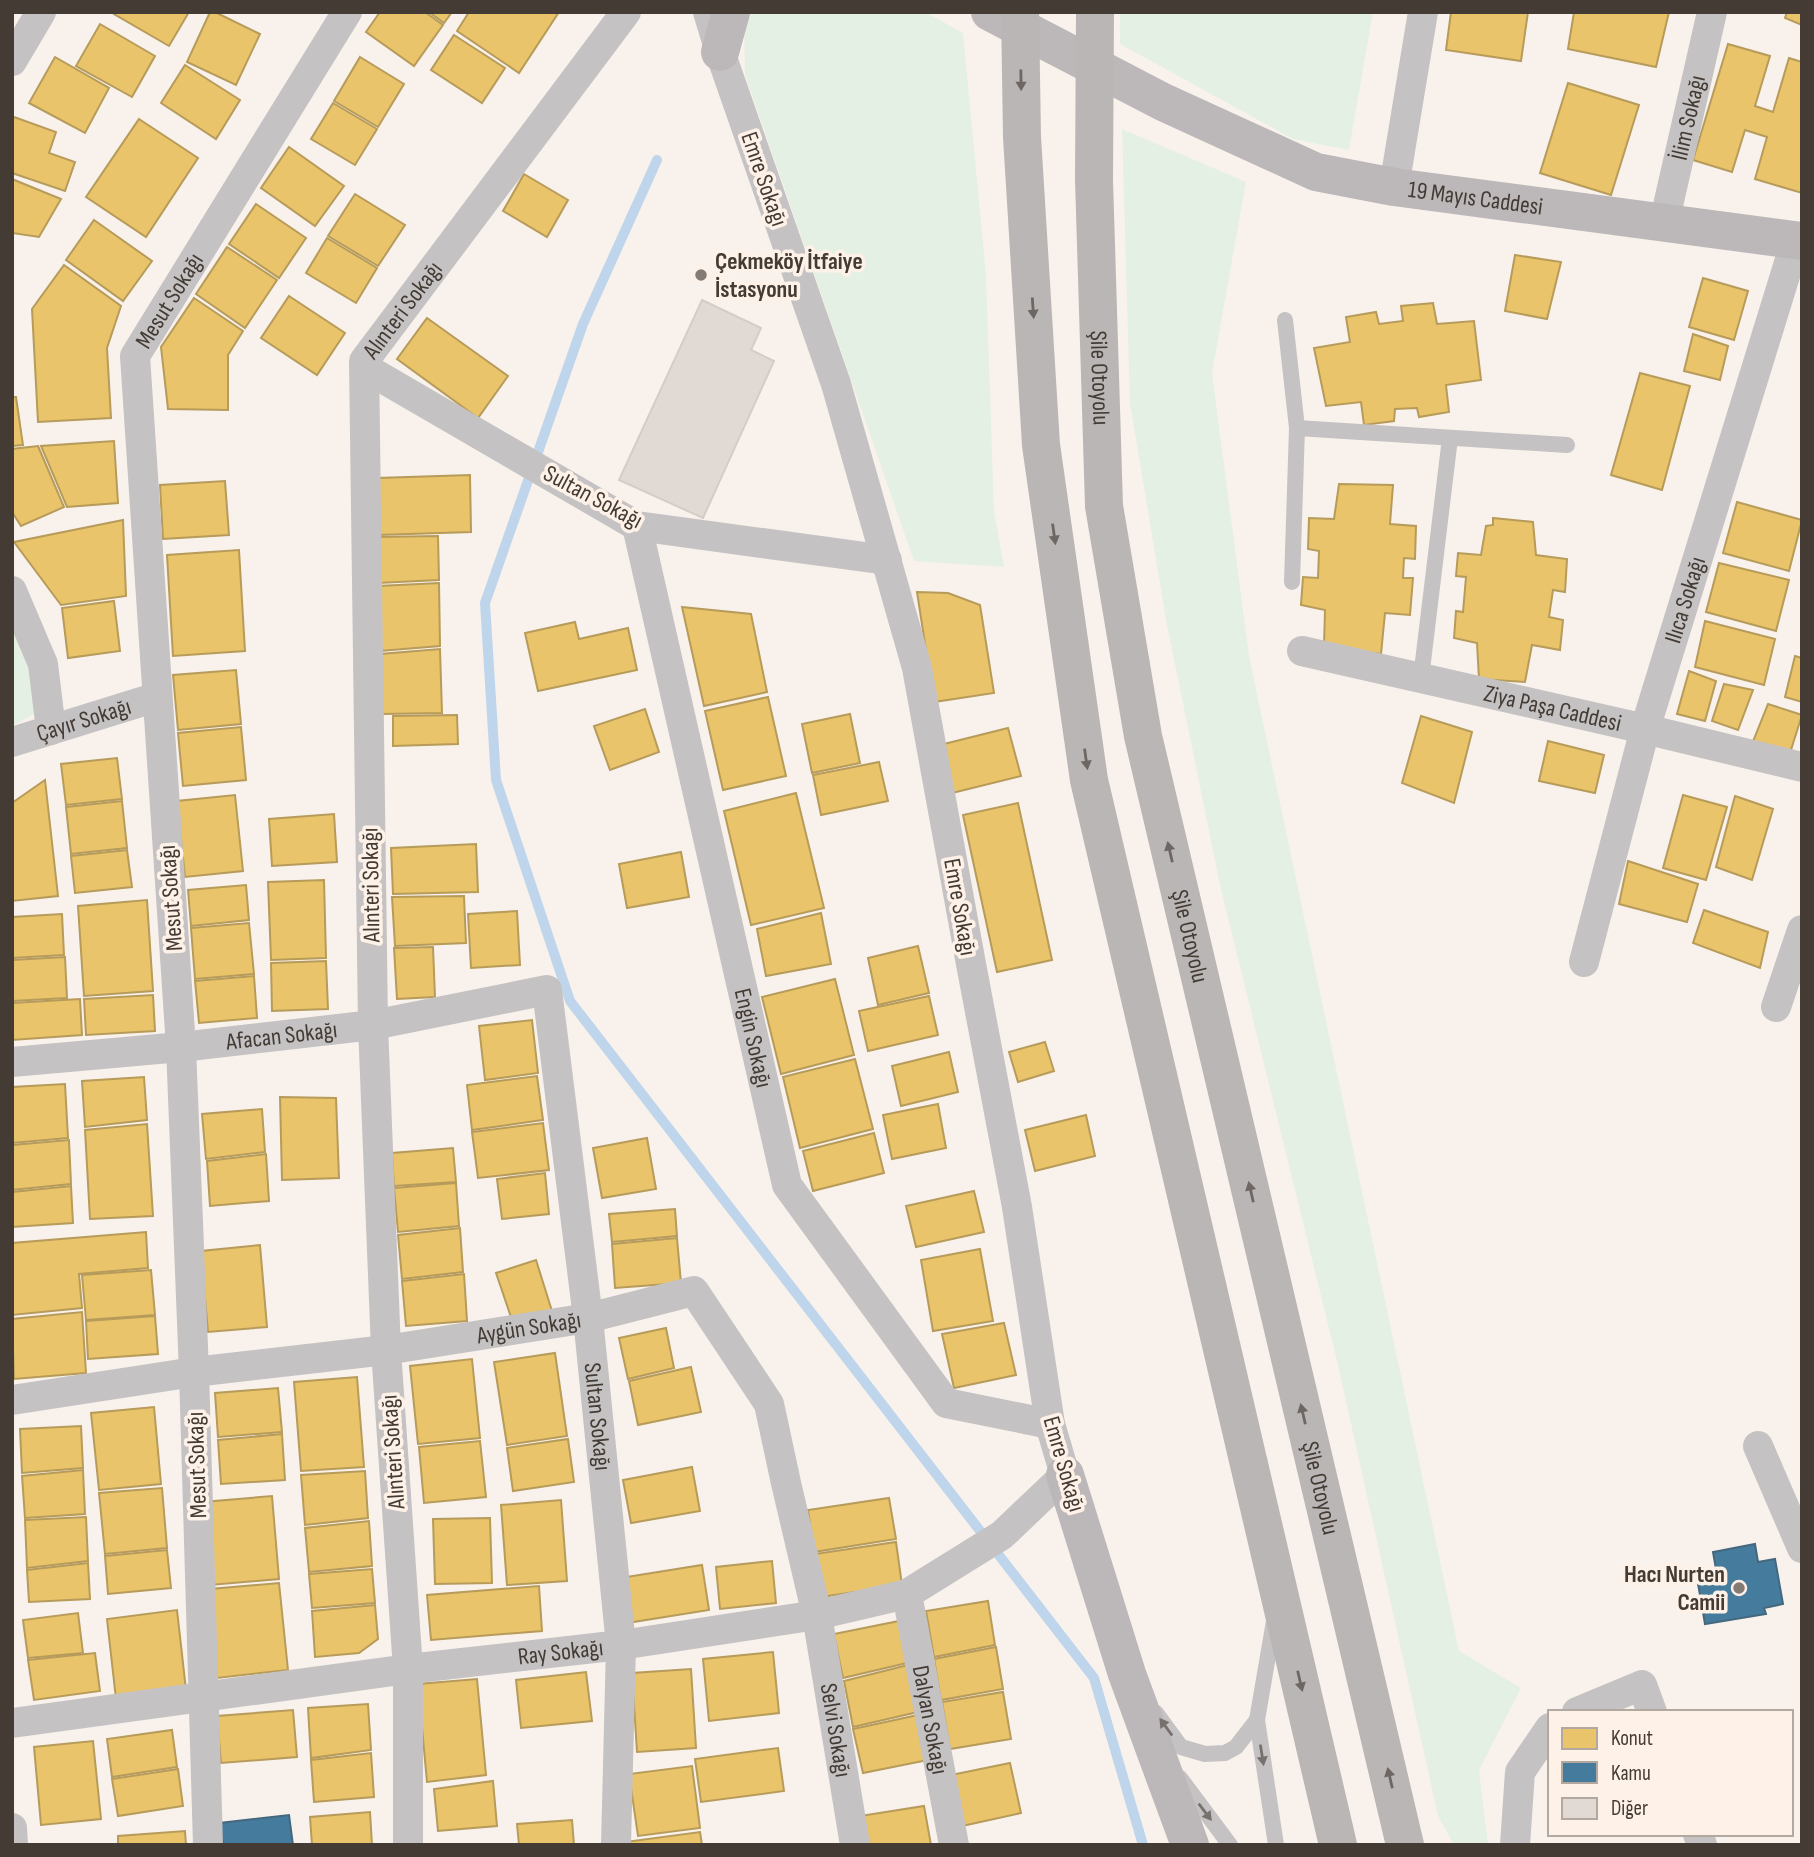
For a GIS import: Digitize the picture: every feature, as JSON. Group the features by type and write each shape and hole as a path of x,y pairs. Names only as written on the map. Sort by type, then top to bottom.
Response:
{"highway":[{"path":"1020,12 1022,137 1041,445 1088,780 1338,1845"},
{"name":"Şile Otoyolu","path":"1095,12 1094,180 1104,506 1143,736 1405,1845"}],"street":[{"path":"12,61 41,12"},
{"name":"Mesut Sokağı","path":"208,1845 181,1047 135,356 346,12"},
{"name":"Alınteri Sokağı","path":"408,1845 408,1669 386,1350 373,1025 364,361 626,12"},
{"name":"Emre Sokağı","path":"708,12 836,384 918,668 1017,1207 1050,1424 1127,1674 1184,1828"},
{"path":"720,52 732,12"},
{"name":"19 Mayıs Caddesi","path":"990,12 1164,102 1316,172 1394,187 1799,240"},
{"path":"1394,187 1423,12"},
{"name":"İlim Sokağı","path":"1664,223 1712,12"},
{"name":"Ilıca Sokağı","path":"1584,962 1644,729 1799,240"},
{"name":"Sultan Sokağı","path":"365,368 638,526 887,560"},
{"name":"Engin Sokağı","path":"638,526 787,1185 946,1403 1050,1424"},
{"path":"12,591 43,664 51,730"},
{"name":"Ziya Paşa Caddesi","path":"1302,651 1802,767"},
{"name":"Çayır Sokağı","path":"12,742 157,697"},
{"path":"1776,1007 1802,930"},
{"name":"Sultan Sokağı","path":"547,990 588,1318 621,1645 616,1845"},
{"name":"Afacan Sokağı","path":"12,1062 181,1047 373,1025 547,990"},
{"name":"Aygün Sokağı","path":"12,1400 194,1372 386,1350 588,1318 694,1291 769,1404 817,1615"},
{"path":"1758,1446 1802,1548"},
{"name":"Ray Sokağı","path":"12,1723 408,1669 621,1645 817,1615 907,1594 1002,1535 1065,1475"},
{"name":"Dalyan Sokağı","path":"907,1594 954,1845"},
{"name":"Selvi Sokağı","path":"817,1615 855,1845"},
{"path":"1587,1710 1647,1698"},
{"path":"1515,1845 1520,1772 1548,1731"},
{"path":"12,1828 13,1845"}],"lane":[{"path":"1285,320 1297,428 1292,582"},
{"path":"1297,428 1567,445"},
{"path":"1421,678 1450,438"},
{"path":"1276,1845 1257,1720 1279,1591"},
{"path":"1127,1674 1181,1747 1205,1755 1224,1753 1236,1747 1257,1720"},
{"path":"1151,1740 1230,1845"}],"shaded area":[{"path":"744,12 925,12 963,33 986,275 994,511 1004,567 914,561 745,75"},
{"path":"1120,12 1373,12 1349,150 1293,139 1120,44"},
{"path":"1122,129 1246,182 1212,373 1249,656 1459,1651 1521,1688 1479,1770 1488,1845 1454,1845 1438,1816 1338,1365 1220,885 1166,620 1130,403"},
{"path":"12,630 49,706 12,726"}],"building: Konut":[{"path":"189,12 169,46 114,14"},
{"path":"210,12 260,34 236,85 187,62"},
{"path":"380,12 425,12 443,25 414,66 366,32"},
{"path":"429,12 452,12 444,23"},
{"path":"469,12 559,12 519,73 457,31"},
{"path":"1451,12 1528,12 1521,61 1446,50"},
{"path":"1574,12 1669,12 1656,67 1568,49"},
{"path":"1787,12 1802,12 1802,25 1785,18"},
{"path":"100,24 155,56 132,97 76,66"},
{"path":"454,35 505,68 482,103 431,70"},
{"path":"1728,44 1770,56 1755,106 1773,112 1789,58 1802,62 1802,193 1755,179 1767,137 1745,130 1732,172 1693,160"},
{"path":"55,57 109,88 85,133 29,103"},
{"path":"360,57 404,84 378,127 334,101"},
{"path":"185,65 240,100 216,139 161,103"},
{"path":"1568,83 1639,105 1611,195 1540,173"},
{"path":"333,103 377,129 355,165 311,139"},
{"path":"14,117 56,132 49,153 75,162 65,191 12,173"},
{"path":"139,119 198,158 146,237 86,197"},
{"path":"289,147 344,186 315,226 261,188"},
{"path":"524,174 568,200 547,237 503,211"},
{"path":"12,179 61,199 39,237 12,233"},
{"path":"355,194 405,225 378,266 328,236"},
{"path":"256,204 306,238 279,278 229,244"},
{"path":"94,220 152,261 123,301 66,260"},
{"path":"327,238 377,268 356,303 306,273"},
{"path":"227,247 277,280 245,328 196,294"},
{"path":"1515,255 1561,262 1547,319 1505,311"},
{"path":"64,265 121,306 107,348 111,418 38,422 32,309"},
{"path":"1703,278 1748,291 1734,340 1689,327"},
{"path":"289,296 345,333 317,375 261,338"},
{"path":"194,298 243,331 228,355 228,410 168,409 161,347"},
{"path":"1433,303 1437,324 1474,321 1481,380 1446,385 1449,412 1419,417 1417,408 1395,409 1394,421 1364,425 1361,402 1326,406 1314,348 1350,342 1346,317 1376,312 1379,324 1403,321 1401,306"},
{"path":"427,318 508,376 478,418 397,359"},
{"path":"1693,334 1728,346 1720,380 1684,371"},
{"path":"1640,373 1690,386 1662,490 1611,475"},
{"path":"12,397 16,397 23,445 12,446"},
{"path":"114,441 118,503 67,507 41,446"},
{"path":"38,446 64,507 21,526 12,512 12,449"},
{"path":"470,475 471,532 378,535 377,478"},
{"path":"225,481 229,535 163,539 160,485"},
{"path":"1339,484 1393,485 1390,524 1416,526 1415,559 1404,558 1403,578 1413,578 1410,615 1385,613 1381,654 1324,646 1325,610 1301,605 1303,577 1318,578 1319,551 1308,549 1309,518 1334,519"},
{"path":"1737,502 1802,520 1789,571 1723,553"},
{"path":"1493,518 1533,522 1536,555 1567,559 1565,592 1553,590 1549,617 1563,620 1560,650 1532,645 1525,682 1479,679 1477,643 1454,638 1456,611 1463,612 1466,577 1456,576 1458,553 1481,555 1486,526 1493,525"},
{"path":"123,520 126,596 61,605 14,542"},
{"path":"438,536 439,580 378,583 377,537"},
{"path":"239,550 245,651 173,656 167,555"},
{"path":"1719,563 1789,580 1776,631 1706,612"},
{"path":"439,583 440,646 380,651 378,586"},
{"path":"917,592 948,593 980,605 994,693 934,702"},
{"path":"114,601 120,651 68,658 62,608"},
{"path":"682,607 751,614 767,692 704,706"},
{"path":"1705,621 1775,639 1764,685 1695,667"},
{"path":"575,622 579,639 628,628 637,670 538,691 525,633"},
{"path":"440,649 442,713 381,714 380,654"},
{"path":"1795,656 1802,658 1802,702 1785,697"},
{"path":"236,670 241,724 178,730 173,675"},
{"path":"1689,671 1716,681 1705,721 1677,714"},
{"path":"1724,684 1753,690 1738,730 1712,721"},
{"path":"768,697 786,776 723,790 705,711"},
{"path":"1768,704 1802,715 1790,753 1752,744"},
{"path":"645,709 659,752 610,770 594,726"},
{"path":"850,714 860,763 812,773 802,724"},
{"path":"457,715 458,744 393,746 393,716"},
{"path":"1421,716 1472,732 1454,803 1402,783"},
{"path":"241,727 246,780 183,786 178,733"},
{"path":"1008,728 1021,776 944,795 932,747"},
{"path":"1548,741 1604,755 1595,793 1539,781"},
{"path":"117,758 122,799 66,805 61,764"},
{"path":"879,762 888,801 821,815 813,775"},
{"path":"45,780 58,896 12,901 12,803"},
{"path":"796,793 824,908 751,925 724,811"},
{"path":"235,795 243,871 185,877 177,801"},
{"path":"1683,795 1727,807 1706,880 1663,868"},
{"path":"1735,796 1773,809 1752,880 1716,867"},
{"path":"122,801 127,848 71,854 66,807"},
{"path":"1018,803 1052,960 997,972 963,815"},
{"path":"334,814 337,862 272,866 269,819"},
{"path":"476,844 478,892 393,894 391,848"},
{"path":"127,850 132,887 75,893 71,856"},
{"path":"681,852 689,897 627,908 619,864"},
{"path":"1628,861 1698,884 1687,922 1619,904"},
{"path":"324,880 326,958 271,960 268,882"},
{"path":"246,885 249,920 191,926 188,890"},
{"path":"464,896 466,943 395,946 392,897"},
{"path":"147,900 153,991 84,996 78,906"},
{"path":"1704,910 1768,932 1760,968 1693,943"},
{"path":"517,911 520,965 471,968 468,914"},
{"path":"821,913 831,964 766,976 757,929"},
{"path":"62,914 64,955 12,958 12,917"},
{"path":"249,923 254,974 195,979 191,928"},
{"path":"918,946 929,993 878,1005 868,958"},
{"path":"433,947 435,997 397,999 394,948"},
{"path":"65,957 67,998 12,1001 12,960"},
{"path":"326,961 328,1009 272,1011 271,963"},
{"path":"254,976 257,1018 199,1023 195,981"},
{"path":"835,979 854,1055 781,1074 762,997"},
{"path":"153,995 155,1031 86,1035 84,999"},
{"path":"929,996 938,1035 868,1051 859,1011"},
{"path":"80,999 82,1035 12,1040 12,1003"},
{"path":"532,1020 538,1073 485,1080 479,1026"},
{"path":"1045,1042 1054,1071 1018,1082 1009,1052"},
{"path":"949,1052 958,1092 901,1106 892,1066"},
{"path":"855,1059 873,1129 800,1148 783,1077"},
{"path":"537,1076 543,1120 472,1130 467,1085"},
{"path":"144,1077 147,1120 85,1127 82,1081"},
{"path":"65,1084 68,1138 12,1143 12,1087"},
{"path":"280,1097 336,1098 339,1178 282,1180"},
{"path":"938,1104 946,1148 892,1159 883,1115"},
{"path":"262,1109 265,1152 206,1159 202,1114"},
{"path":"1086,1115 1095,1156 1035,1171 1025,1130"},
{"path":"543,1123 549,1170 478,1178 472,1132"},
{"path":"147,1124 153,1216 90,1219 85,1130"},
{"path":"874,1133 884,1173 813,1191 803,1151"},
{"path":"647,1138 656,1189 602,1198 593,1148"},
{"path":"69,1140 71,1184 12,1190 12,1145"},
{"path":"453,1148 456,1182 394,1186 392,1153"},
{"path":"266,1154 269,1201 210,1206 207,1161"},
{"path":"545,1173 549,1214 502,1219 497,1179"},
{"path":"456,1183 459,1226 398,1232 394,1188"},
{"path":"71,1186 73,1223 12,1227 12,1192"},
{"path":"974,1191 984,1232 916,1247 906,1206"},
{"path":"675,1209 677,1236 612,1242 609,1214"},
{"path":"460,1228 463,1272 402,1279 398,1235"},
{"path":"146,1232 148,1268 79,1274 82,1308 12,1315 12,1243"},
{"path":"677,1238 681,1283 615,1288 612,1244"},
{"path":"260,1245 267,1327 208,1332 201,1251"},
{"path":"980,1249 993,1321 933,1331 921,1260"},
{"path":"536,1260 552,1311 513,1323 496,1273"},
{"path":"151,1270 155,1315 86,1320 82,1275"},
{"path":"464,1274 467,1321 406,1326 402,1281"},
{"path":"82,1312 86,1373 14,1379 12,1319"},
{"path":"155,1316 158,1354 88,1359 86,1321"},
{"path":"1004,1323 1016,1375 954,1388 942,1334"},
{"path":"666,1328 674,1368 628,1379 619,1338"},
{"path":"555,1353 567,1436 507,1445 494,1362"},
{"path":"472,1359 480,1438 418,1444 410,1366"},
{"path":"691,1367 701,1412 638,1425 629,1381"},
{"path":"357,1377 364,1467 301,1471 294,1382"},
{"path":"278,1388 282,1432 218,1437 215,1393"},
{"path":"154,1407 161,1484 99,1490 91,1413"},
{"path":"81,1426 83,1468 22,1473 20,1429"},
{"path":"282,1434 285,1480 221,1484 218,1440"},
{"path":"568,1439 574,1482 513,1491 507,1448"},
{"path":"480,1441 486,1497 424,1503 419,1447"},
{"path":"692,1467 700,1511 631,1523 623,1480"},
{"path":"83,1470 85,1514 25,1518 22,1476"},
{"path":"365,1471 368,1518 305,1525 301,1475"},
{"path":"162,1488 167,1548 105,1554 99,1493"},
{"path":"272,1496 279,1579 210,1585 203,1502"},
{"path":"889,1498 896,1539 814,1552 808,1510"},
{"path":"561,1500 567,1581 507,1585 501,1505"},
{"path":"86,1517 88,1561 27,1568 25,1520"},
{"path":"490,1518 492,1583 435,1584 433,1519"},
{"path":"369,1521 372,1566 309,1572 305,1528"},
{"path":"896,1542 902,1585 821,1597 815,1554"},
{"path":"167,1550 171,1588 108,1594 105,1556"},
{"path":"772,1561 776,1603 720,1609 716,1567"},
{"path":"88,1563 90,1599 29,1602 27,1570"},
{"path":"702,1565 709,1610 627,1623 620,1578"},
{"path":"372,1569 375,1603 312,1608 309,1574"},
{"path":"279,1583 288,1670 217,1678 210,1589"},
{"path":"539,1586 542,1631 431,1640 427,1595"},
{"path":"988,1601 995,1645 934,1657 926,1611"},
{"path":"375,1605 378,1639 359,1653 315,1657 312,1611"},
{"path":"177,1610 186,1690 116,1699 107,1619"},
{"path":"78,1613 83,1653 28,1658 23,1620"},
{"path":"899,1621 907,1663 843,1678 834,1634"},
{"path":"996,1647 1003,1689 941,1700 934,1659"},
{"path":"773,1652 779,1713 709,1721 703,1659"},
{"path":"95,1653 100,1691 34,1700 28,1660"},
{"path":"908,1665 918,1712 853,1727 844,1681"},
{"path":"691,1669 696,1748 637,1752 632,1673"},
{"path":"586,1672 592,1721 521,1728 516,1680"},
{"path":"477,1679 486,1775 427,1782 418,1684"},
{"path":"1003,1692 1011,1739 950,1749 942,1702"},
{"path":"368,1704 371,1750 311,1758 308,1708"},
{"path":"293,1710 297,1757 221,1763 217,1716"},
{"path":"918,1715 928,1760 863,1773 853,1729"},
{"path":"172,1730 177,1767 112,1777 107,1739"},
{"path":"93,1741 101,1819 41,1825 34,1747"},
{"path":"778,1748 784,1791 701,1802 695,1759"},
{"path":"371,1753 374,1797 314,1802 311,1760"},
{"path":"1010,1763 1021,1813 962,1826 951,1775"},
{"path":"692,1766 700,1828 638,1836 629,1774"},
{"path":"178,1769 183,1806 118,1816 112,1779"},
{"path":"493,1781 497,1826 438,1831 434,1789"},
{"path":"924,1806 931,1845 865,1845 860,1816"},
{"path":"370,1812 372,1845 312,1845 310,1817"},
{"path":"572,1820 574,1845 519,1845 517,1824"},
{"path":"185,1831 186,1845 118,1845 118,1836"},
{"path":"700,1832 702,1845 626,1845 625,1842"}],"building: Kamu":[{"name":"Hacı Nurten Camii","path":"1755,1544 1758,1562 1775,1559 1783,1604 1764,1608 1766,1614 1705,1624 1696,1572 1716,1569 1713,1552"},
{"path":"289,1815 293,1845 223,1845 220,1823"}],"building: Diğer":[{"path":"702,300 761,328 751,350 774,361 703,518 619,480"}],"waterway":[{"path":"657,160 583,324 485,603 496,780 570,1001 1094,1678 1143,1845"}],"place":[{"name":"Çekmeköy İtfaiye İstasyonu","path":"701,275"},
{"name":"Hacı Nurten Camii","path":"1739,1588"}]}
